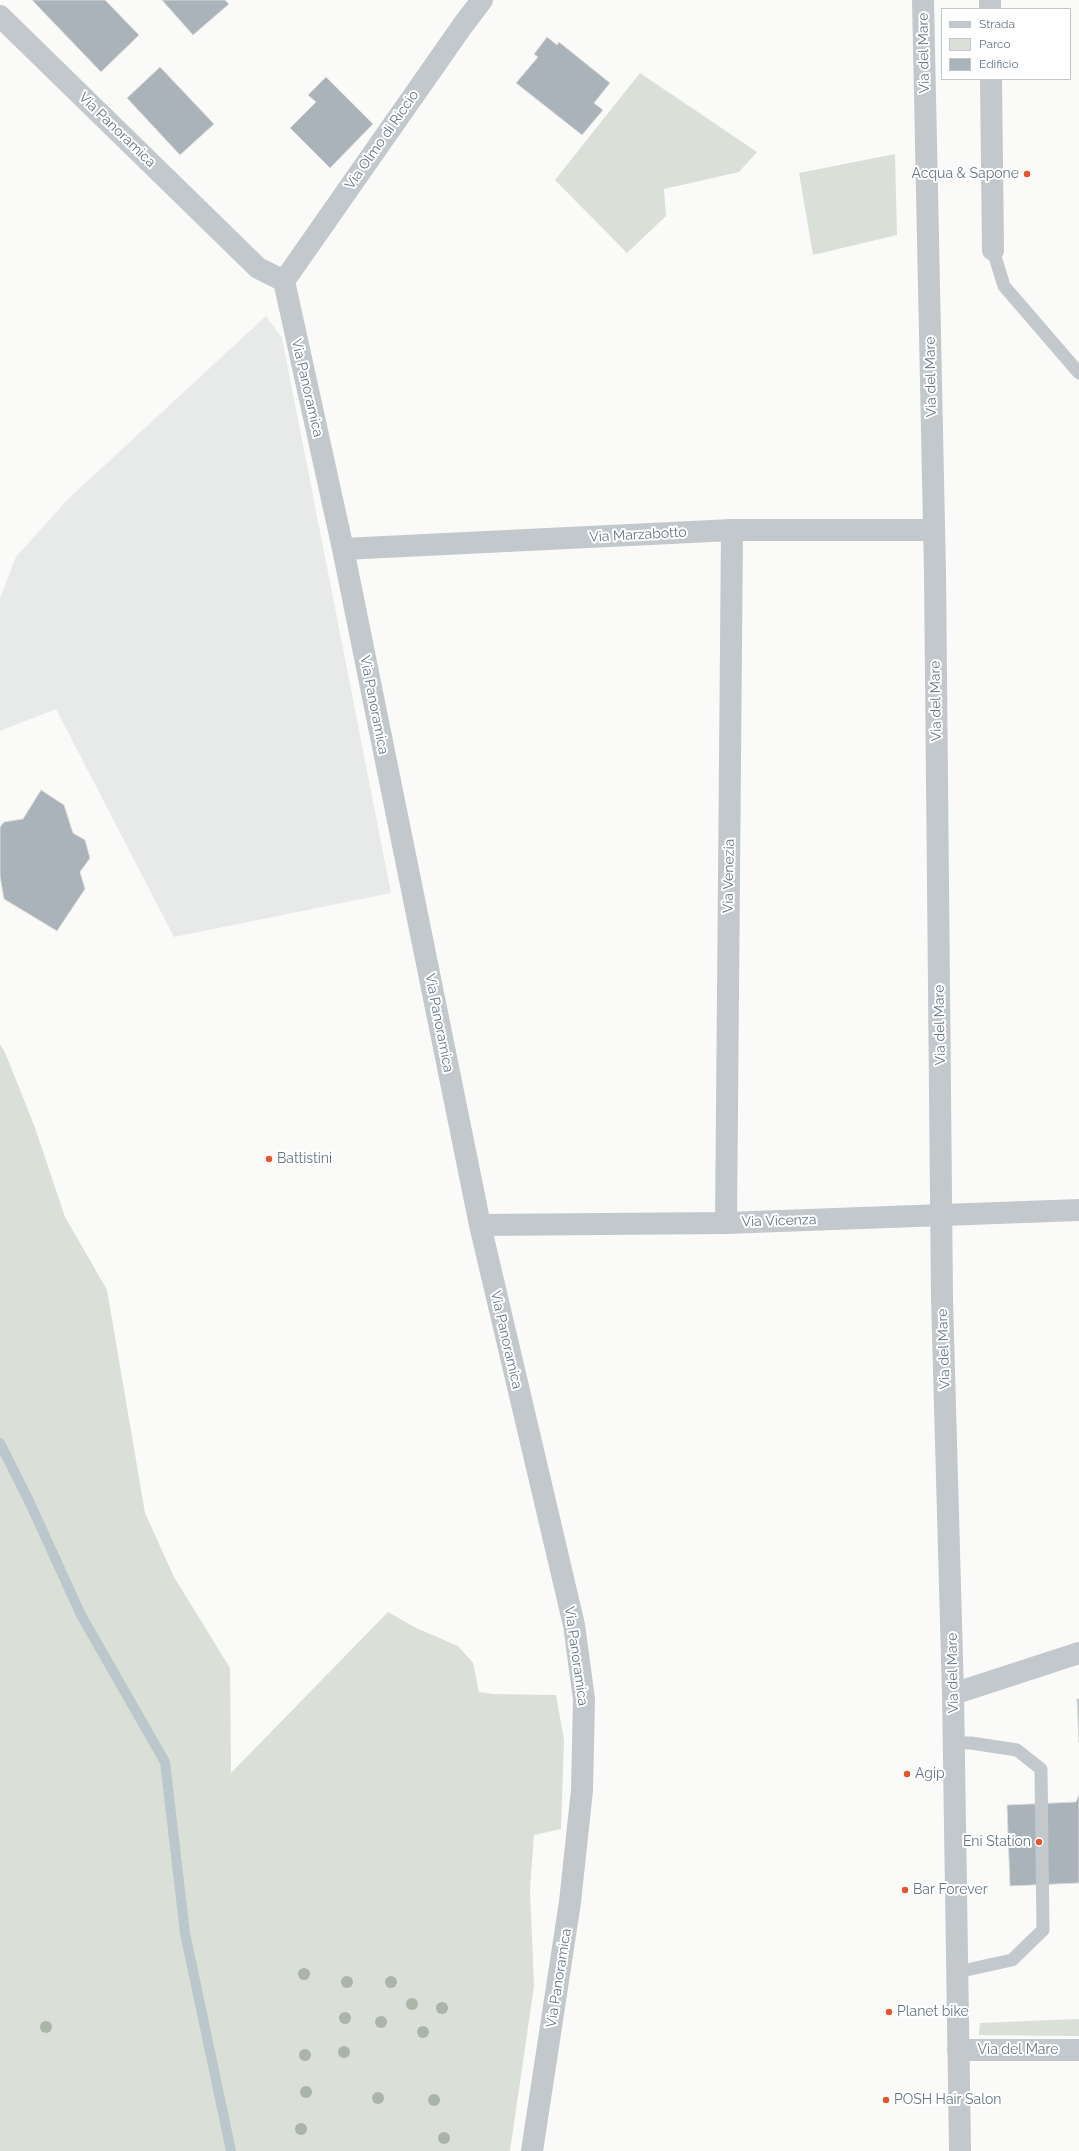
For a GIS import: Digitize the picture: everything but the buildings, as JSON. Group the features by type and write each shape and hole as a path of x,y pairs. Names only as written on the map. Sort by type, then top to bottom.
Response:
{"street":[{"name":"Via Olmo di Riccio","path":"284,281 482,0"},
{"name":"Via del Mare","path":"923,0 934,530 943,1215 942,1298 953,1694 960,2151"},
{"name":"Via Panoramica","path":"0,16 258,268 284,281 343,549 480,1225 574,1625 584,1699 582,1790 570,1902 532,2151"},
{"path":"990,80 993,250"},
{"name":"Via Marzabotto","path":"343,549 732,530 934,530"},
{"name":"Via Venezia","path":"726,1223 732,530"},
{"name":"Via Vicenza","path":"480,1225 726,1223 1079,1210"},
{"path":"953,1694 1079,1653"},
{"name":"Via del Mare","path":"958,2050 1079,2050"}],"lane":[{"path":"993,250 1004,286 1079,373"},
{"path":"954,1743 971,1743 1017,1750 1041,1768 1043,1930 1012,1960 957,1972"}],"shaded area":[{"path":"266,316 282,338 391,893 174,937 56,709 0,731 0,598 16,557 67,500"}],"green space":[{"path":"640,73 757,152 739,172 664,189 666,216 627,253 555,180"},
{"path":"895,154 897,235 813,255 799,173"},
{"path":"0,1045 4,1050 34,1125 65,1217 107,1290 145,1513 174,1577 230,1668 231,1773 388,1612 416,1628 458,1646 473,1663 479,1692 493,1694 556,1695 564,1740 561,1829 534,1835 530,1889 534,1986 510,2151 0,2151"},
{"path":"1079,2019 1079,2036 979,2035 980,2023"}],"waterway":[{"path":"0,1443 29,1501 81,1615 165,1762 185,1933 231,2151"}],"place":[{"name":"Acqua & Sapone","path":"1027,174"},
{"name":"Battistini","path":"269,1159"},
{"name":"Agip","path":"907,1774"},
{"name":"Eni Station","path":"1039,1842"},
{"name":"Bar Forever","path":"905,1890"},
{"name":"Planet bike","path":"889,2012"},
{"name":"POSH Hair Salon","path":"886,2100"}]}
